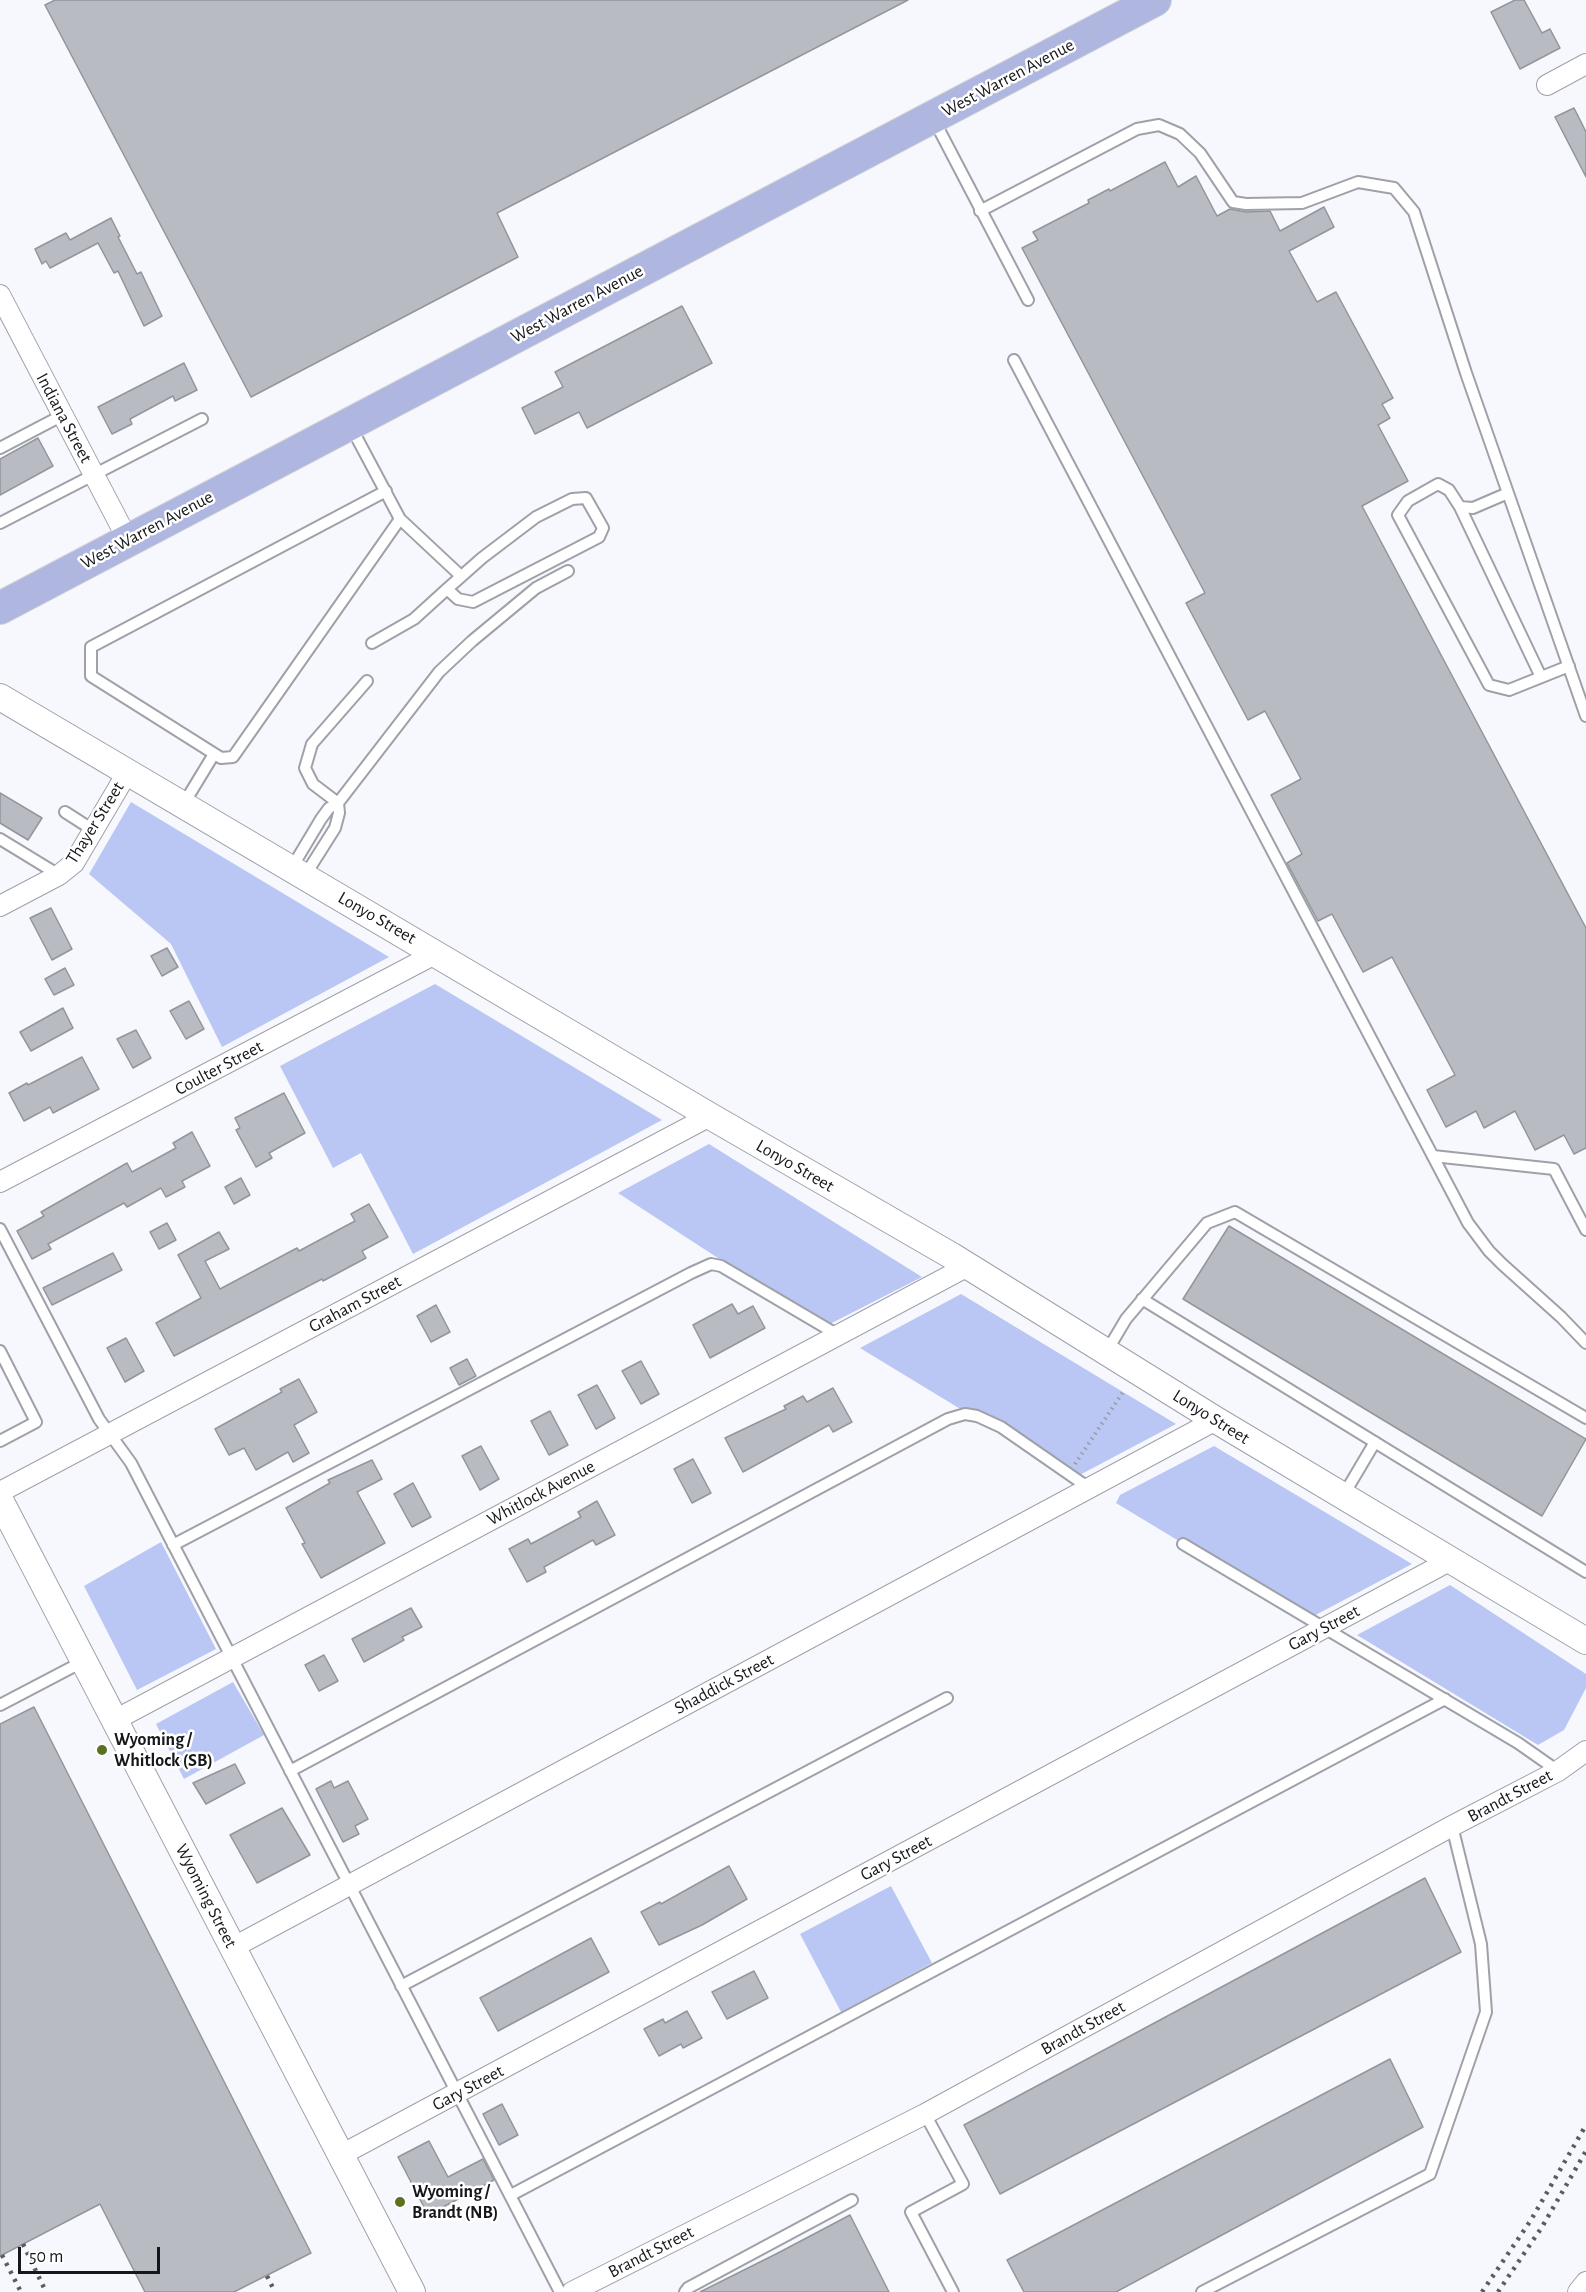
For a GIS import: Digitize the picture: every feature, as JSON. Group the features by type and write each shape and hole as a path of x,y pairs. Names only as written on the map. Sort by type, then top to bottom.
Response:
{"main road":[{"name":"West Warren Avenue","path":"0,608 933,117 1137,4"}],"street":[{"path":"1547,85 1586,64"},
{"name":"Indiana Street","path":"0,295 128,540"},
{"name":"Lonyo Street","path":"0,697 968,1266 1216,1420 1586,1641"},
{"name":"Thayer Street","path":"0,906 59,875 74,863 127,773"},
{"name":"Coulter Street","path":"0,1182 437,953"},
{"name":"Graham Street","path":"0,1492 710,1116"},
{"name":"Whitlock Avenue","path":"115,1720 968,1266"},
{"name":"Shaddick Street","path":"232,1948 1216,1420"},
{"name":"Wyoming Street","path":"0,1500 412,2292"},
{"name":"Gary Street","path":"341,2156 1451,1560"},
{"name":"Brandt Street","path":"572,2292 925,2114 1452,1826 1558,1771 1586,1751"},
{"path":"1578,2292 1586,2282"}],"lane":[{"path":"933,117 1028,300"},
{"path":"980,211 1137,129 1159,125 1180,134 1200,153 1233,202 1246,204 1302,203 1358,182 1394,188 1414,212 1586,716"},
{"path":"1014,360 1468,1223 1489,1251 1561,1317 1586,1344"},
{"path":"0,448 63,415"},
{"path":"0,523 202,419"},
{"path":"350,424 400,519 461,576"},
{"path":"1541,677 1460,507 1449,490 1438,484 1408,501 1398,515 1489,685 1509,690 1569,666"},
{"path":"386,491 91,648 91,676 221,758 233,757 400,519"},
{"path":"1460,507 1473,508 1508,493"},
{"path":"372,643 414,619 461,576 482,558 536,517 572,499 586,498 603,528 599,537 473,602 458,599 447,589"},
{"path":"297,873 321,819 329,808 338,802 439,672 472,641 536,588 568,571"},
{"path":"297,873 335,828 339,813 338,802 313,784 305,768 312,744 367,681"},
{"path":"183,806 214,754"},
{"path":"65,812 93,830"},
{"path":"0,839 59,875"},
{"path":"1433,1156 1554,1169 1586,1230"},
{"path":"1107,1352 1125,1319 1206,1223 1235,1212 1586,1418"},
{"path":"0,1229 99,1419 130,1463 560,2292"},
{"path":"173,1545 680,1278 711,1264 721,1266 838,1335"},
{"path":"1142,1299 1586,1572"},
{"path":"0,1351 36,1422 0,1441"},
{"path":"290,1772 948,1419 965,1414 977,1416 1001,1427 1089,1488"},
{"path":"1343,1496 1375,1442"},
{"path":"1183,1544 1518,1743 1558,1771"},
{"path":"0,1705 84,1661"},
{"path":"401,1986 947,1698"},
{"path":"511,2195 1445,1699"},
{"path":"1202,2292 1431,2174 1486,2012 1481,1944 1452,1826"},
{"path":"925,2114 963,2184 911,2212 953,2292"},
{"path":"685,2292 688,2288 852,2200"}],"path":[{"path":"1068,1474 1123,1392"}],"shaded area":[{"path":"131,802 389,957 222,1047 171,944 89,874"},
{"path":"435,984 662,1120 413,1254 361,1153 333,1168 280,1066"},
{"path":"709,1144 922,1277 824,1327 618,1193"},
{"path":"961,1294 1176,1424 1074,1478 860,1348"},
{"path":"1214,1446 1412,1564 1308,1619 1116,1503 1120,1495"},
{"path":"161,1542 216,1649 137,1690 84,1586"},
{"path":"1450,1585 1586,1674 1586,1688 1564,1730 1538,1745 1357,1635"},
{"path":"233,1682 264,1735 184,1779 156,1724"},
{"path":"891,1886 932,1963 841,2012 800,1934"}],"building":[{"path":"55,0 908,0 497,213 518,257 251,397 45,5"},
{"path":"1515,0 1524,0 1542,33 1550,29 1560,48 1520,69 1491,12"},
{"path":"1574,108 1586,132 1586,177 1555,117"},
{"path":"1165,162 1178,187 1196,176 1217,216 1230,209 1246,212 1270,211 1280,231 1324,207 1334,227 1289,251 1317,302 1336,292 1393,398 1382,404 1390,418 1378,425 1408,481 1362,506 1586,928 1586,1148 1574,1154 1564,1135 1535,1150 1515,1111 1484,1128 1476,1111 1446,1127 1427,1090 1455,1075 1392,957 1363,972 1332,914 1318,921 1287,863 1302,854 1271,795 1301,779 1265,711 1248,720 1186,603 1205,593 1022,248 1038,240 1033,232 1089,203 1088,200"},
{"path":"111,218 137,274 141,272 162,316 144,326 118,271 114,273 98,243 50,268 46,261 42,264 35,249 66,233 70,240"},
{"path":"682,306 712,363 587,428 579,412 535,434 522,408 563,387 555,372"},
{"path":"184,363 197,390 175,401 173,396 130,419 132,424 112,434 98,407"},
{"path":"38,438 53,466 0,495 0,459"},
{"path":"0,793 42,818 28,840 0,823"},
{"path":"51,908 72,949 52,960 30,918"},
{"path":"167,948 178,967 162,976 151,956"},
{"path":"65,968 74,985 54,995 45,979"},
{"path":"189,1001 204,1029 186,1039 170,1011"},
{"path":"63,1008 73,1028 31,1051 20,1032"},
{"path":"136,1030 151,1058 133,1068 117,1039"},
{"path":"82,1057 99,1089 53,1113 50,1107 24,1121 9,1093"},
{"path":"284,1093 305,1133 269,1153 272,1158 256,1167 236,1130 240,1128 235,1118"},
{"path":"192,1132 210,1166 182,1181 185,1187 166,1197 161,1188 127,1207 124,1203 48,1244 51,1249 32,1259 17,1231 44,1216 41,1212 127,1163 132,1172 176,1148 173,1143"},
{"path":"241,1178 250,1195 234,1204 225,1187"},
{"path":"369,1204 388,1237 362,1251 366,1258 174,1356 156,1323 201,1298 178,1255 219,1232 229,1249 205,1261 220,1289 297,1248 299,1251 355,1221 351,1214"},
{"path":"167,1223 176,1240 159,1249 150,1232"},
{"path":"1229,1226 1586,1439 1542,1516 1183,1299"},
{"path":"113,1253 122,1270 52,1305 43,1288"},
{"path":"732,1304 738,1314 753,1306 765,1328 710,1358 693,1325"},
{"path":"436,1305 450,1332 431,1342 417,1316"},
{"path":"126,1338 144,1371 125,1382 107,1348"},
{"path":"467,1359 476,1376 459,1385 450,1368"},
{"path":"641,1361 659,1394 641,1404 622,1371"},
{"path":"299,1379 317,1412 294,1425 309,1453 293,1462 288,1452 256,1470 244,1448 229,1455 215,1429 282,1392 280,1389"},
{"path":"597,1385 615,1418 596,1429 578,1395"},
{"path":"833,1388 852,1422 833,1432 829,1425 743,1472 725,1438 786,1409 784,1406 803,1396 807,1402"},
{"path":"550,1411 568,1445 549,1455 531,1421"},
{"path":"481,1446 499,1479 480,1490 462,1456"},
{"path":"693,1459 711,1493 692,1503 674,1469"},
{"path":"372,1460 382,1479 357,1492 385,1543 321,1578 286,1508 330,1483 328,1480"},
{"path":"413,1483 431,1517 412,1527 394,1494"},
{"path":"597,1501 615,1535 596,1545 593,1540 544,1567 546,1572 527,1582 509,1549 528,1539 531,1544 581,1517 578,1512"},
{"path":"411,1608 422,1627 402,1637 404,1640 364,1662 352,1639"},
{"path":"324,1655 338,1681 319,1691 305,1665"},
{"path":"34,1707 311,2253 234,2292 145,2292 100,2204 0,2256 0,1724"},
{"path":"235,1764 245,1783 206,1804 193,1783"},
{"path":"331,1781 334,1788 348,1781 368,1819 355,1826 359,1834 343,1842 316,1789"},
{"path":"282,1808 310,1855 257,1883 230,1835"},
{"path":"729,1866 747,1899 702,1925 659,1945 641,1912 660,1902 661,1904"},
{"path":"1425,1878 1461,1952 1000,2194 964,2125"},
{"path":"591,1938 609,1972 498,2031 480,1998"},
{"path":"754,1971 768,1998 727,2019 712,1992"},
{"path":"687,2011 702,2038 683,2048 681,2044 659,2056 644,2029 663,2019 665,2023"},
{"path":"1390,2059 1423,2127 1116,2292 1024,2292 1007,2260"},
{"path":"502,2104 518,2135 499,2145 483,2114"},
{"path":"429,2141 448,2177 483,2159 494,2180 428,2215 398,2157"},
{"path":"850,2215 889,2292 700,2292 778,2253"}],"railway":[{"path":"1482,2292 1531,2220 1586,2125"},
{"path":"1498,2292 1542,2227 1586,2151"},
{"path":"23,2244 46,2292"},
{"path":"2,2255 21,2292"},
{"path":"267,2276 275,2292"}],"place":[{"name":"Wyoming / Whitlock (SB)","path":"102,1750"},
{"name":"Wyoming / Brandt (NB)","path":"400,2202"}]}
